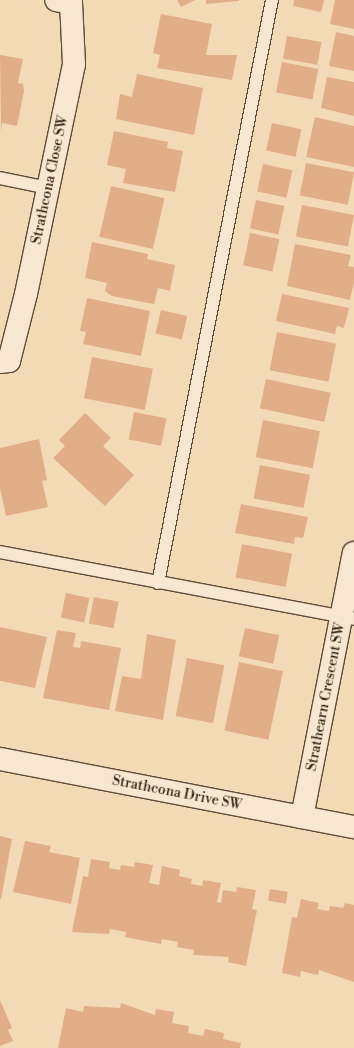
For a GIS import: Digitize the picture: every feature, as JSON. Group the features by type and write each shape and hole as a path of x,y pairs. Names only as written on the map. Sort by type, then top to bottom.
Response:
{"street":[{"name":"Strathcona Close SW","path":"0,362 9,361 74,64 66,1"},
{"name":"Strathearn Crescent SW","path":"302,817 348,618 354,553"},
{"name":"Strathcona Drive SW","path":"0,759 354,827"}],"lane":[{"path":"158,583 272,0"},
{"path":"0,178 48,188"},
{"path":"0,552 348,618"}],"building":[{"path":"177,0 195,0 181,7"},
{"path":"206,0 239,0 239,1 206,4"},
{"path":"294,0 324,0 321,12 293,6"},
{"path":"335,0 354,0 354,29 330,24"},
{"path":"161,14 212,24 206,55 237,55 232,80 157,68 160,55 153,53"},
{"path":"336,32 354,36 354,71 329,66"},
{"path":"287,36 321,42 317,65 283,59"},
{"path":"0,55 23,59 18,83 23,84 24,91 17,126 2,123 1,132"},
{"path":"282,62 318,69 312,99 276,92"},
{"path":"137,74 203,88 194,135 116,119 120,94 132,97"},
{"path":"327,77 354,82 354,116 321,108"},
{"path":"315,117 354,126 354,167 306,157"},
{"path":"272,123 301,129 296,157 266,150"},
{"path":"114,131 168,142 167,148 183,151 175,192 123,183 126,169 107,165"},
{"path":"306,163 354,172 348,205 300,195"},
{"path":"263,164 292,170 287,198 257,191"},
{"path":"111,186 165,198 153,249 99,237"},
{"path":"256,200 284,206 278,234 250,228"},
{"path":"302,205 354,215 348,247 296,236"},
{"path":"250,233 279,239 272,272 243,265"},
{"path":"92,242 148,254 147,259 175,265 170,291 158,288 154,304 112,296 105,291 107,283 85,278"},
{"path":"295,244 351,255 348,266 354,267 354,282 350,300 287,286"},
{"path":"282,294 349,308 344,328 337,326 335,334 276,321"},
{"path":"87,298 150,311 141,356 83,344 86,332 80,331"},
{"path":"161,310 187,316 182,339 156,333"},
{"path":"277,332 336,343 328,382 270,370"},
{"path":"92,357 153,369 145,410 84,398"},
{"path":"266,379 331,393 324,422 260,408"},
{"path":"134,412 166,418 161,446 129,439"},
{"path":"85,413 111,438 103,446 134,475 105,506 53,458 65,446 59,440"},
{"path":"263,420 320,431 313,468 256,457"},
{"path":"39,439 47,480 42,481 48,507 6,516 0,488 0,448"},
{"path":"260,465 310,475 304,508 254,498"},
{"path":"241,504 308,517 303,538 295,537 294,544 235,533"},
{"path":"242,544 292,554 286,587 236,577"},
{"path":"66,593 89,598 84,622 61,617"},
{"path":"94,597 119,602 113,628 89,624"},
{"path":"0,627 47,637 35,688 0,681"},
{"path":"245,628 279,635 273,664 239,656"},
{"path":"57,630 76,633 73,647 80,648 81,641 121,648 109,710 43,698"},
{"path":"147,634 176,640 163,720 115,711 122,676 141,679"},
{"path":"187,658 224,665 213,723 176,716"},
{"path":"239,662 283,671 268,740 224,730"},
{"path":"0,836 12,839 1,899 0,899"},
{"path":"25,841 51,846 49,852 80,858 71,904 13,892"},
{"path":"91,859 110,862 109,868 120,870 121,865 134,867 135,862 153,865 149,883 159,885 162,866 180,870 179,876 192,879 191,884 202,886 203,880 221,883 217,902 221,903 223,890 236,892 237,887 256,890 252,909 257,910 246,966 228,962 229,957 193,955 194,950 177,947 178,942 162,939 161,944 125,937 126,932 110,929 109,934 72,932 83,876 88,877"},
{"path":"270,889 288,892 286,904 268,901"},
{"path":"301,899 319,903 317,909 329,911 330,906 343,908 345,903 354,905 354,982 319,970 318,975 301,971 300,977 282,973 292,917 297,918"},
{"path":"0,1000 12,1028 8,1030 13,1041 0,1046"},
{"path":"121,1003 155,1015 156,1009 174,1012 172,1023 189,1026 188,1033 203,1036 205,1029 224,1033 223,1039 241,1043 240,1048 58,1048 66,1008 83,1012 84,1006 120,1008"}]}
